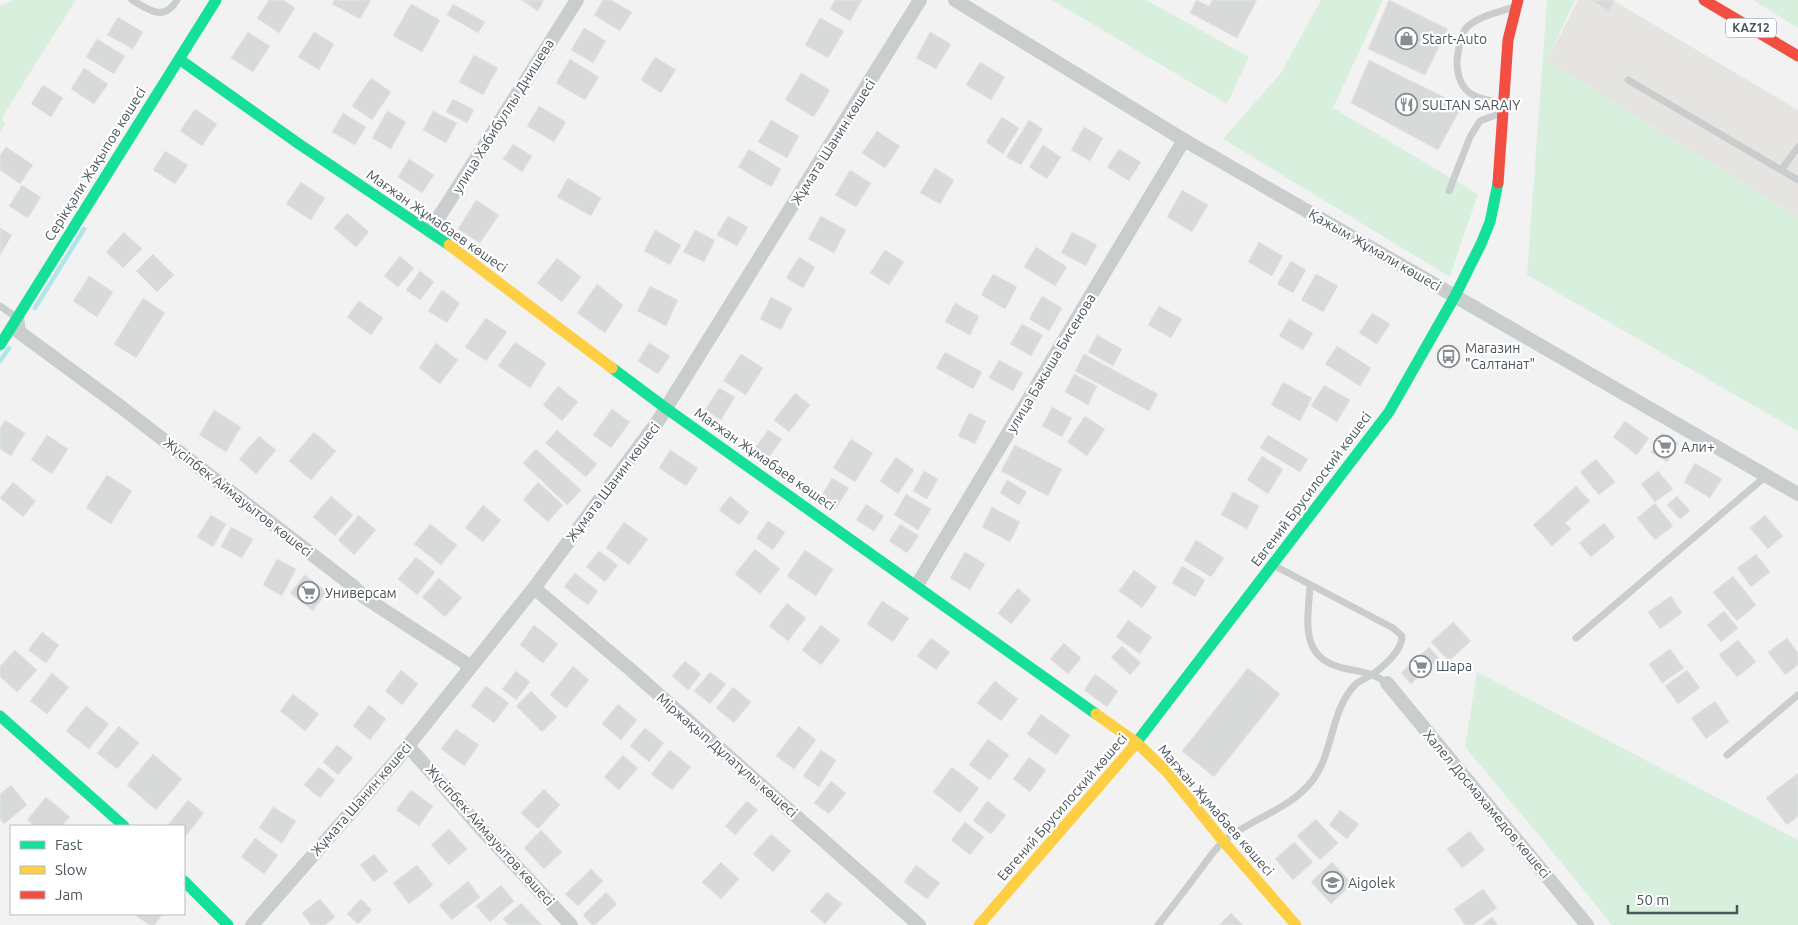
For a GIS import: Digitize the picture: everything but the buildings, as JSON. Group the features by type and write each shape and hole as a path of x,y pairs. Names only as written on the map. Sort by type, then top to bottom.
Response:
{"street":[{"name":"Серікқали Жақыпов көшесі","path":"0,345 216,0"},
{"name":"улица Хабибуллы Днишева","path":"430,231 576,0"},
{"name":"Жұмата Шанин көшесі","path":"252,925 408,746 534,588 667,408 920,0"},
{"name":"Қажым Жұмали көшесі","path":"955,0 1184,140 1798,494"},
{"name":"KAZ12","path":"1704,0 1798,56"},
{"name":"Евгений Брусилоский көшесі","path":"979,925 1137,743 1389,412 1455,296 1481,244 1492,214 1499,175 1508,40 1517,3"},
{"name":"Мағжан Жұмабаев көшесі","path":"179,59 299,144 430,231 667,408 1137,743 1168,773 1223,842 1296,925"},
{"name":"улица Бакыша Бисенова","path":"917,586 1184,140"},
{"name":"Жүсіпбек Аймауытов көшесі","path":"17,318 19,332 121,407 353,586 364,597 470,666"},
{"name":"Міржақып Дұлатұлы көшесі","path":"534,588 630,670 919,925"},
{"name":"Халел Досмахамедов көшесі","path":"1387,682 1587,925"},
{"path":"0,716 123,825"},
{"name":"Жүсіпбек Аймауытов көшесі","path":"408,746 485,833 571,925"},
{"path":"185,882 228,925"}],"lane":[{"path":"132,0 153,12 165,12 172,8 177,0"},
{"path":"1502,108 1475,96 1464,88 1458,76 1456,62 1460,43 1466,28 1482,18 1517,3"},
{"path":"1628,80 1798,180"},
{"path":"1449,191 1470,136 1480,121 1502,108"},
{"path":"1782,169 1798,146"},
{"path":"0,306 17,318"},
{"path":"1576,638 1766,476"},
{"path":"1158,925 1223,842 1284,806 1300,794 1313,780 1324,759 1347,696 1356,684 1373,674 1395,653 1402,642 1402,636 1393,628 1273,565"},
{"path":"1310,585 1308,629 1309,640 1313,649 1320,657 1336,667 1373,674 1387,682"},
{"path":"1727,755 1798,695"}],"shaded area":[{"path":"1578,0 1590,0 1609,10 1614,1 1798,110 1798,217 1547,61"}],"green space":[{"path":"12,0 76,0 2,117 5,124 0,132 0,6"},
{"path":"1052,0 1146,0 1249,57 1227,104"},
{"path":"1321,0 1383,0 1333,108 1478,194 1450,277 1223,139 1281,73"},
{"path":"1547,0 1575,0 1547,61 1798,217 1798,431 1527,275"},
{"path":"1753,0 1798,0 1798,28"},
{"path":"1477,672 1798,840 1798,925 1612,925 1465,747"}],"waterway":[{"path":"35,308 84,229"},
{"path":"0,361 9,348"}],"traffic: fast":[{"path":"0,345 216,0"},
{"path":"179,59 299,144 449,245"},
{"path":"1133,747 1389,412 1455,296 1481,244 1490,222 1498,183"},
{"path":"612,368 1096,714"},
{"path":"0,716 123,825"},
{"path":"185,882 228,925"}],"traffic: slow":[{"path":"449,245 612,368"},
{"path":"1096,714 1137,743 1168,773 1223,841 1296,925"},
{"path":"979,925 1133,747"}],"traffic: jam":[{"path":"1498,183 1508,40 1518,0"},
{"path":"1704,0 1798,56"}],"place":[{"name":"Start-Auto","path":"1406,39"},
{"name":"SULTAN SARAIY","path":"1406,105"},
{"name":"Магазин \"Салтанат\"","path":"1449,356"},
{"name":"Али+","path":"1665,447"},
{"name":"Универсам","path":"309,593"},
{"name":"Шара","path":"1420,666"},
{"name":"Aigolek","path":"1332,883"}]}
